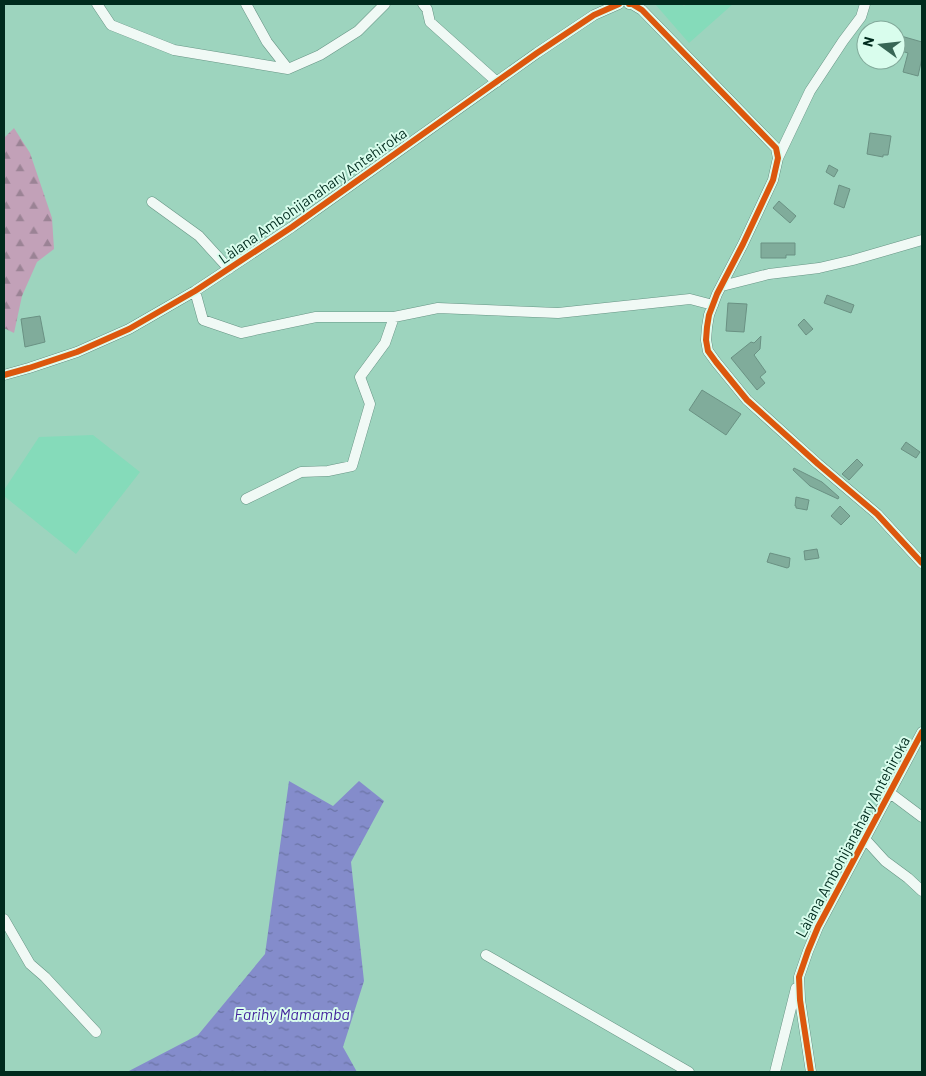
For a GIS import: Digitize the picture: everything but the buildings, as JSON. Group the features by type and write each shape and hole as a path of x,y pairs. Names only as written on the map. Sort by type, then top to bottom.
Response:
{"street":[{"path":"97,4 110,25 174,50 288,69 320,55 358,31 385,4"},
{"path":"246,4 267,42 288,69"},
{"path":"423,4 427,9 430,22 497,82"},
{"name":"Làlana Ambohijanahary Antehiroka","path":"4,375 86,348 129,329 195,291 292,227 594,15 618,4"},
{"path":"629,4 640,7 776,148 778,158"},
{"path":"865,4 860,17 810,92 778,158 773,180 717,294 709,315 706,340 708,351 747,400 877,514 922,563"},
{"path":"152,202 199,236 229,269"},
{"path":"722,286 769,274 819,268 922,240"},
{"path":"195,291 203,320 242,334 316,317 394,317 438,308 558,313 690,299 714,305"},
{"path":"246,499 301,472 328,471 352,466 370,404 360,377 385,343 394,317"},
{"name":"Làlana Ambohijanahary Antehiroka","path":"811,1072 800,1000 799,977 818,927 922,732"},
{"path":"890,793 922,817"},
{"path":"865,839 885,861 922,891"},
{"path":"4,919 30,964 45,977 96,1032"},
{"path":"486,955 689,1072"},
{"path":"775,1072 799,977"}],"shaded area":[{"path":"655,4 681,4 684,6 687,4 733,4 689,43"},
{"path":"93,435 140,472 76,554 4,496 4,490 39,437"}],"green space":[{"path":"14,128 30,153 52,218 54,249 37,262 22,296 14,333 4,328 4,138"}],"water":[{"name":"Farihy Mamamba","path":"289,781 333,806 359,781 384,801 351,862 364,981 343,1047 357,1072 127,1072 198,1035 265,954"}],"cycle path":[{"path":"4,375 77,352 129,329 195,291 292,227 537,53 594,15 619,4"},
{"path":"629,4 642,10 776,148 778,158 773,180 717,294 709,315 706,340 708,351 747,400 877,514 922,563"},
{"path":"811,1072 800,1000 799,977 818,927 922,732"}]}
